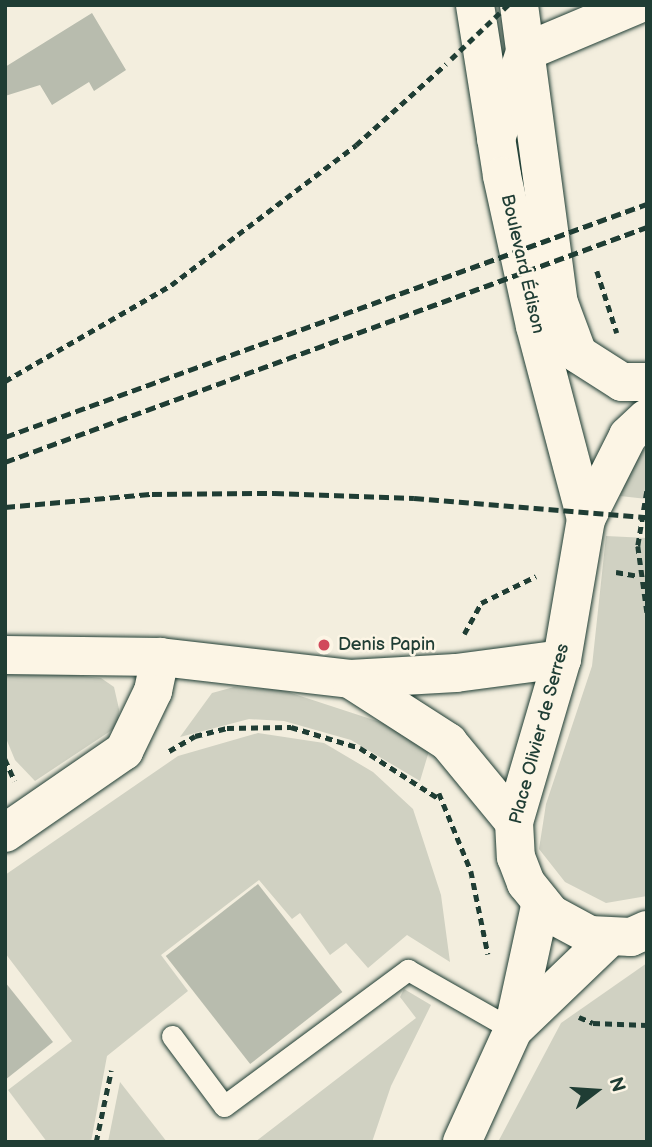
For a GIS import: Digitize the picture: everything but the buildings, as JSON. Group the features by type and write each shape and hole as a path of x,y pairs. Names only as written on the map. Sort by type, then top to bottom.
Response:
{"main road":[{"name":"Boulevard Édison","path":"475,5 496,139 535,326 586,519"},
{"name":"Boulevard Édison","path":"519,5 559,303 578,354 622,382 647,382"},
{"path":"496,139 525,52 636,5"},
{"name":"Place Olivier de Serres","path":"647,418 628,436 586,519 562,659 514,822 516,857 526,883 541,902 569,927 609,938 647,930"},
{"path":"5,654 160,657 350,679 456,673 562,659"},
{"path":"5,832 124,751 153,691 160,657"},
{"path":"350,679 448,742 514,822"},
{"path":"462,1142 513,1030 532,996 541,902"},
{"path":"532,996 609,938"}],"lane":[{"path":"172,1036 225,1106 408,970 513,1030"}],"path":[{"path":"5,381 171,285 356,145 508,5"},
{"path":"647,491 638,546 647,612"},
{"path":"481,603 543,573"},
{"path":"166,753 195,736 256,724 291,727 360,748 438,798 471,871 492,971 532,996 593,1023 647,1025"},
{"path":"96,1142 111,1071"}],"shaded area":[{"path":"647,447 647,499 620,496 635,457"},
{"path":"606,536 647,538 647,896 606,903 565,882 539,849 546,804 592,666"},
{"path":"34,671 101,678 114,687 119,709 118,726 35,781 15,760 5,736 5,674"},
{"path":"234,687 282,690 386,724 429,751 420,781 351,740 284,721 249,719 180,737 212,693"},
{"path":"258,733 324,743 373,772 413,809 441,895 450,962 407,935 368,968 346,943 330,955 300,913 292,919 259,880 161,955 188,991 107,1056 91,1142 47,1142 8,1090 72,1041 5,953 5,875 178,756"},
{"path":"647,963 647,1142 498,1142 561,1023"},
{"path":"404,989 431,1005 391,1086 372,1142 255,1142 416,1018 400,997"},
{"path":"120,1082 167,1142 108,1142"}],"railway":[{"path":"5,437 647,204"},
{"path":"5,462 647,227"},
{"path":"5,507 152,494 274,493 414,498 647,517"}],"place":[{"name":"Denis Papin","path":"324,645"}]}
